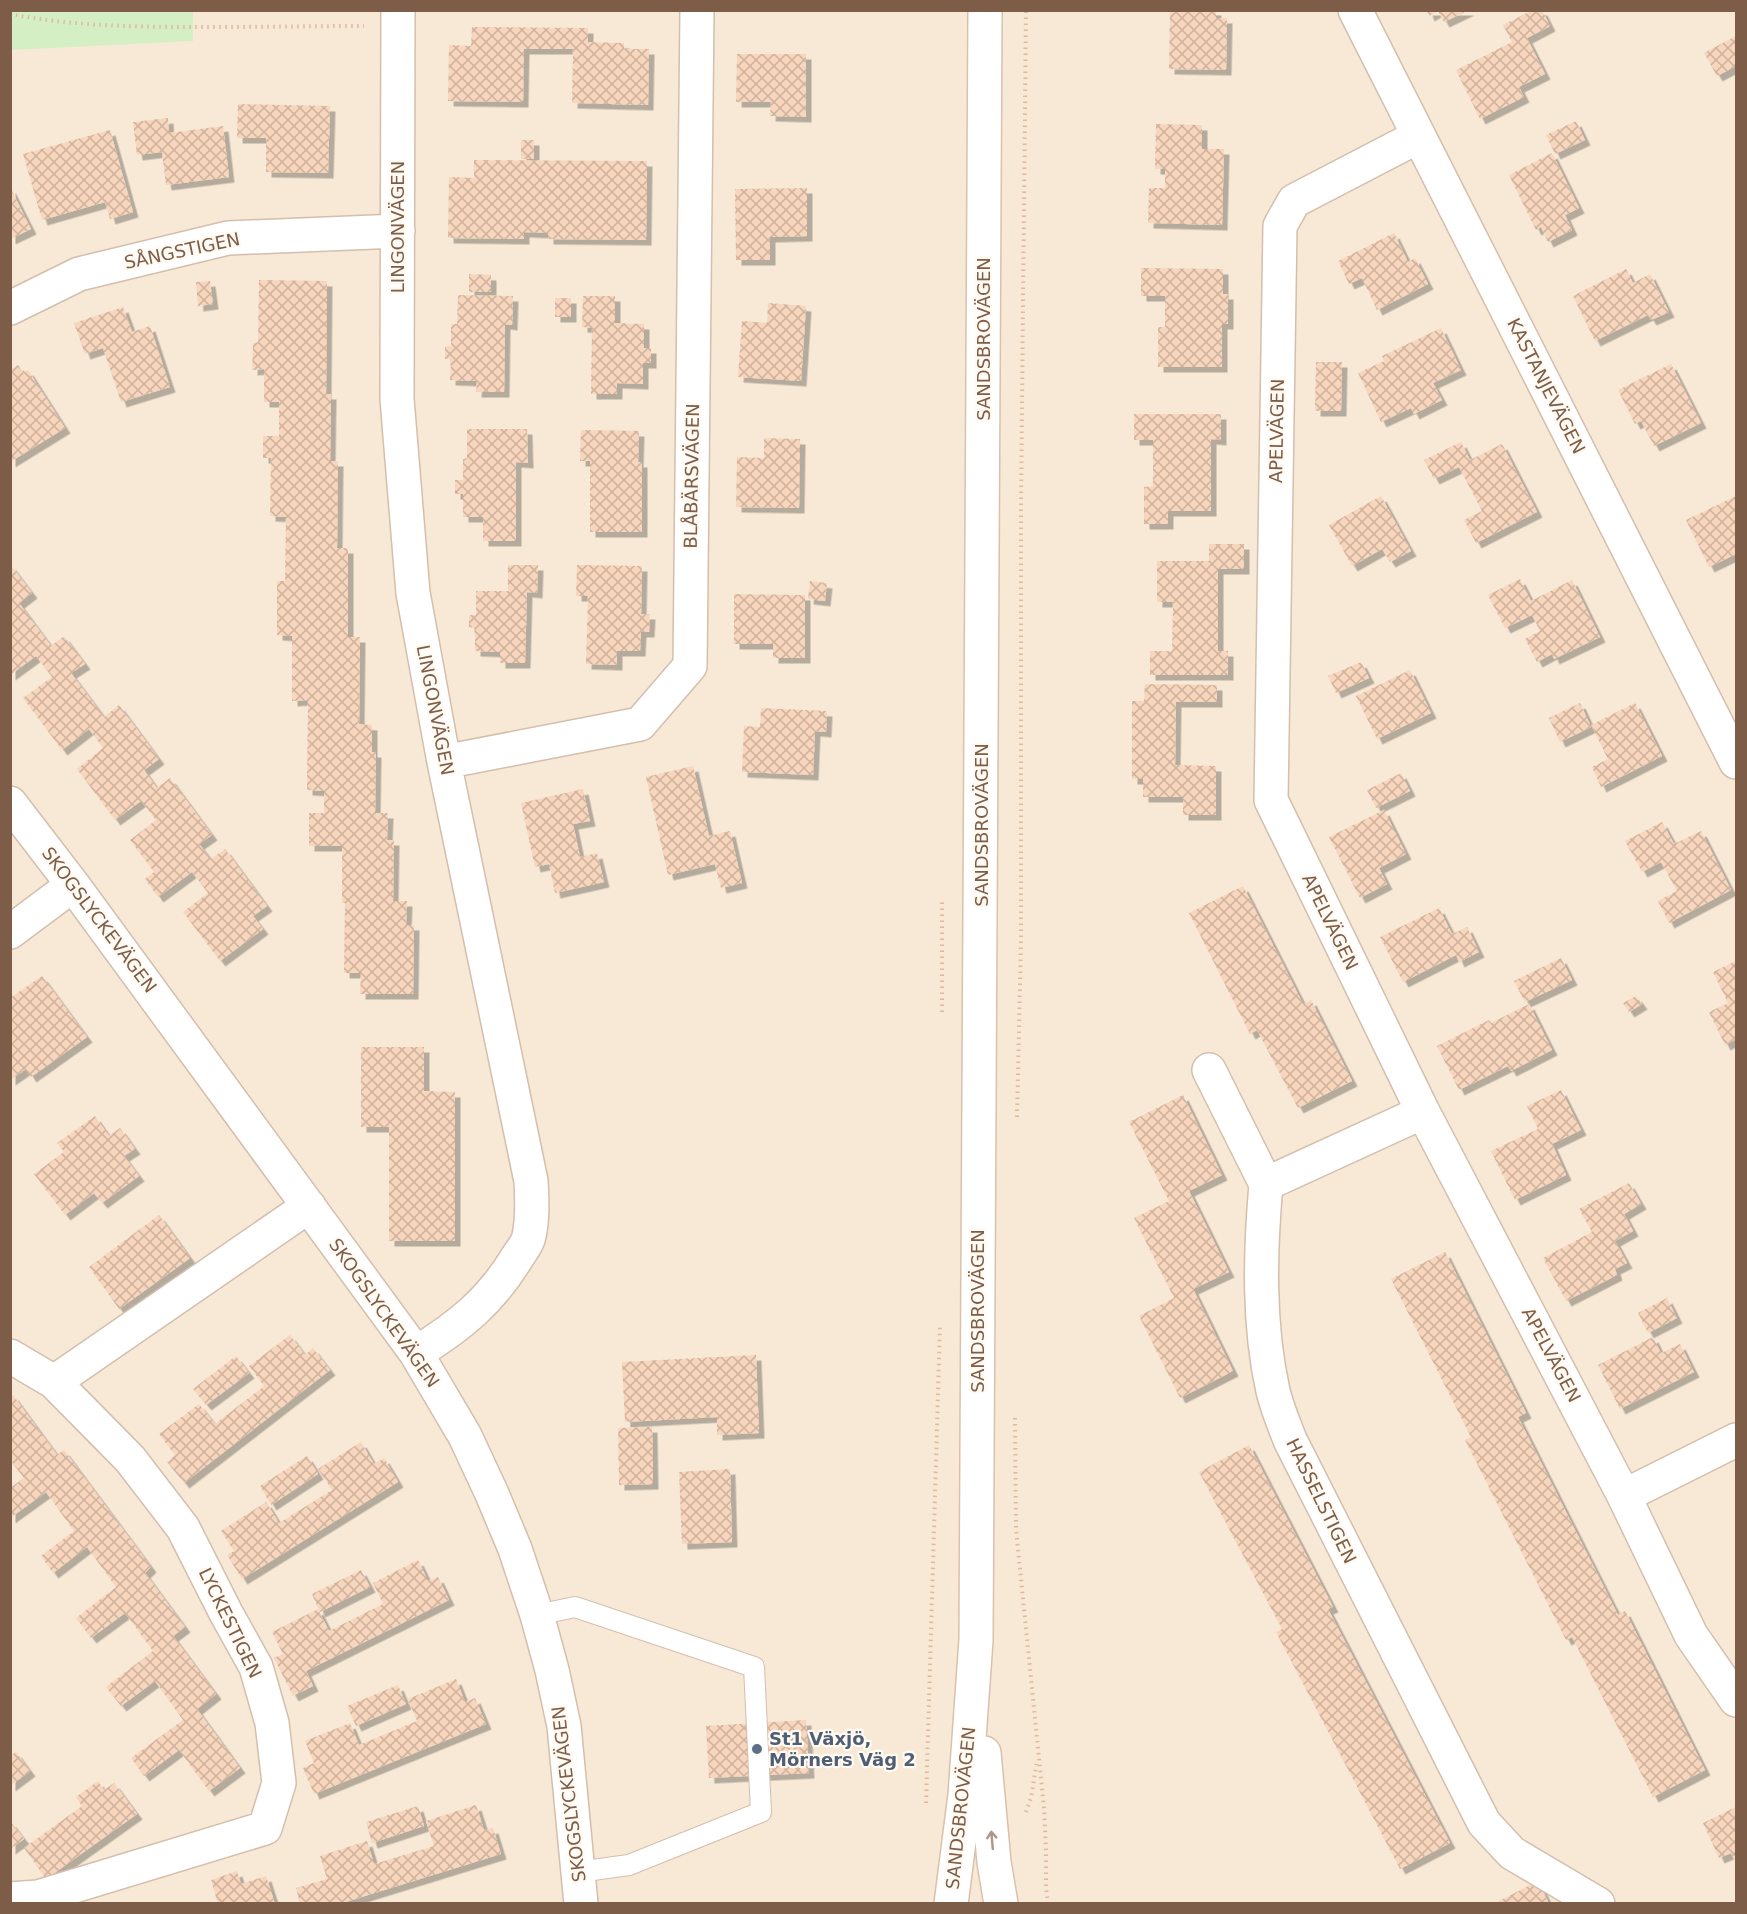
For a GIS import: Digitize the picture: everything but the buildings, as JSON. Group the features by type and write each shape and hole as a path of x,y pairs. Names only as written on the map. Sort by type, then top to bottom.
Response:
{"street":[{"name":"BLÅBÄRSVÄGEN","path":"444,762 640,724 690,666 697,10"},
{"name":"SANDSBROVÄGEN","path":"951,1904 965,1795 976,1640 986,10"},
{"name":"KASTANJEVÄGEN","path":"1355,10 1737,762"},
{"name":"LINGONVÄGEN","path":"398,18 397,399 412,593 444,762 531,1180 532,1211 529,1239 496,1287 474,1312 448,1333 416,1353"},
{"name":"APELVÄGEN","path":"1419,136 1294,201 1280,226 1271,800 1423,1112 1624,1496 1690,1635 1737,1700"},
{"name":"SÅNGSTIGEN","path":"10,308 79,274 228,238 398,231"},
{"name":"SKOGSLYCKEVÄGEN","path":"10,803 73,885 416,1353 465,1436 515,1549 552,1670 564,1726 580,1888"},
{"path":"10,932 73,885"},
{"path":"1209,1070 1266,1184 1423,1112"},
{"name":"HASSELSTIGEN","path":"1266,1184 1262,1235 1264,1328 1274,1392 1290,1440 1484,1823 1512,1853 1598,1904"},
{"path":"54,1382 309,1206"},
{"name":"LYCKESTIGEN","path":"10,1356 54,1382 130,1459 183,1528 256,1667 272,1723 279,1783 265,1828 38,1897 10,1899"},
{"path":"1624,1496 1737,1440"},
{"name":"SANDSBROVÄGEN","path":"976,1640 987,1791 1000,1904"}],"lane":[{"path":"537,1615 575,1607 754,1667 761,1812 628,1865 580,1888"}],"path":[{"path":"1017,1127 1021,942 1021,504 1026,10"},
{"path":"10,14 54,22 141,27 398,18"},
{"path":"942,896 942,1015"},
{"path":"926,1813 940,1314"},
{"path":"1015,1408 1016,1529 1044,1808 1048,1904"}],"shaded area":[{"path":"11,11 1736,11 1736,1903 11,1903"}],"green space":[{"path":"11,10 193,11 193,41 11,50"}],"place":[{"name":"St1 Växjö, Mörners Väg 2","path":"757,1749"}]}
